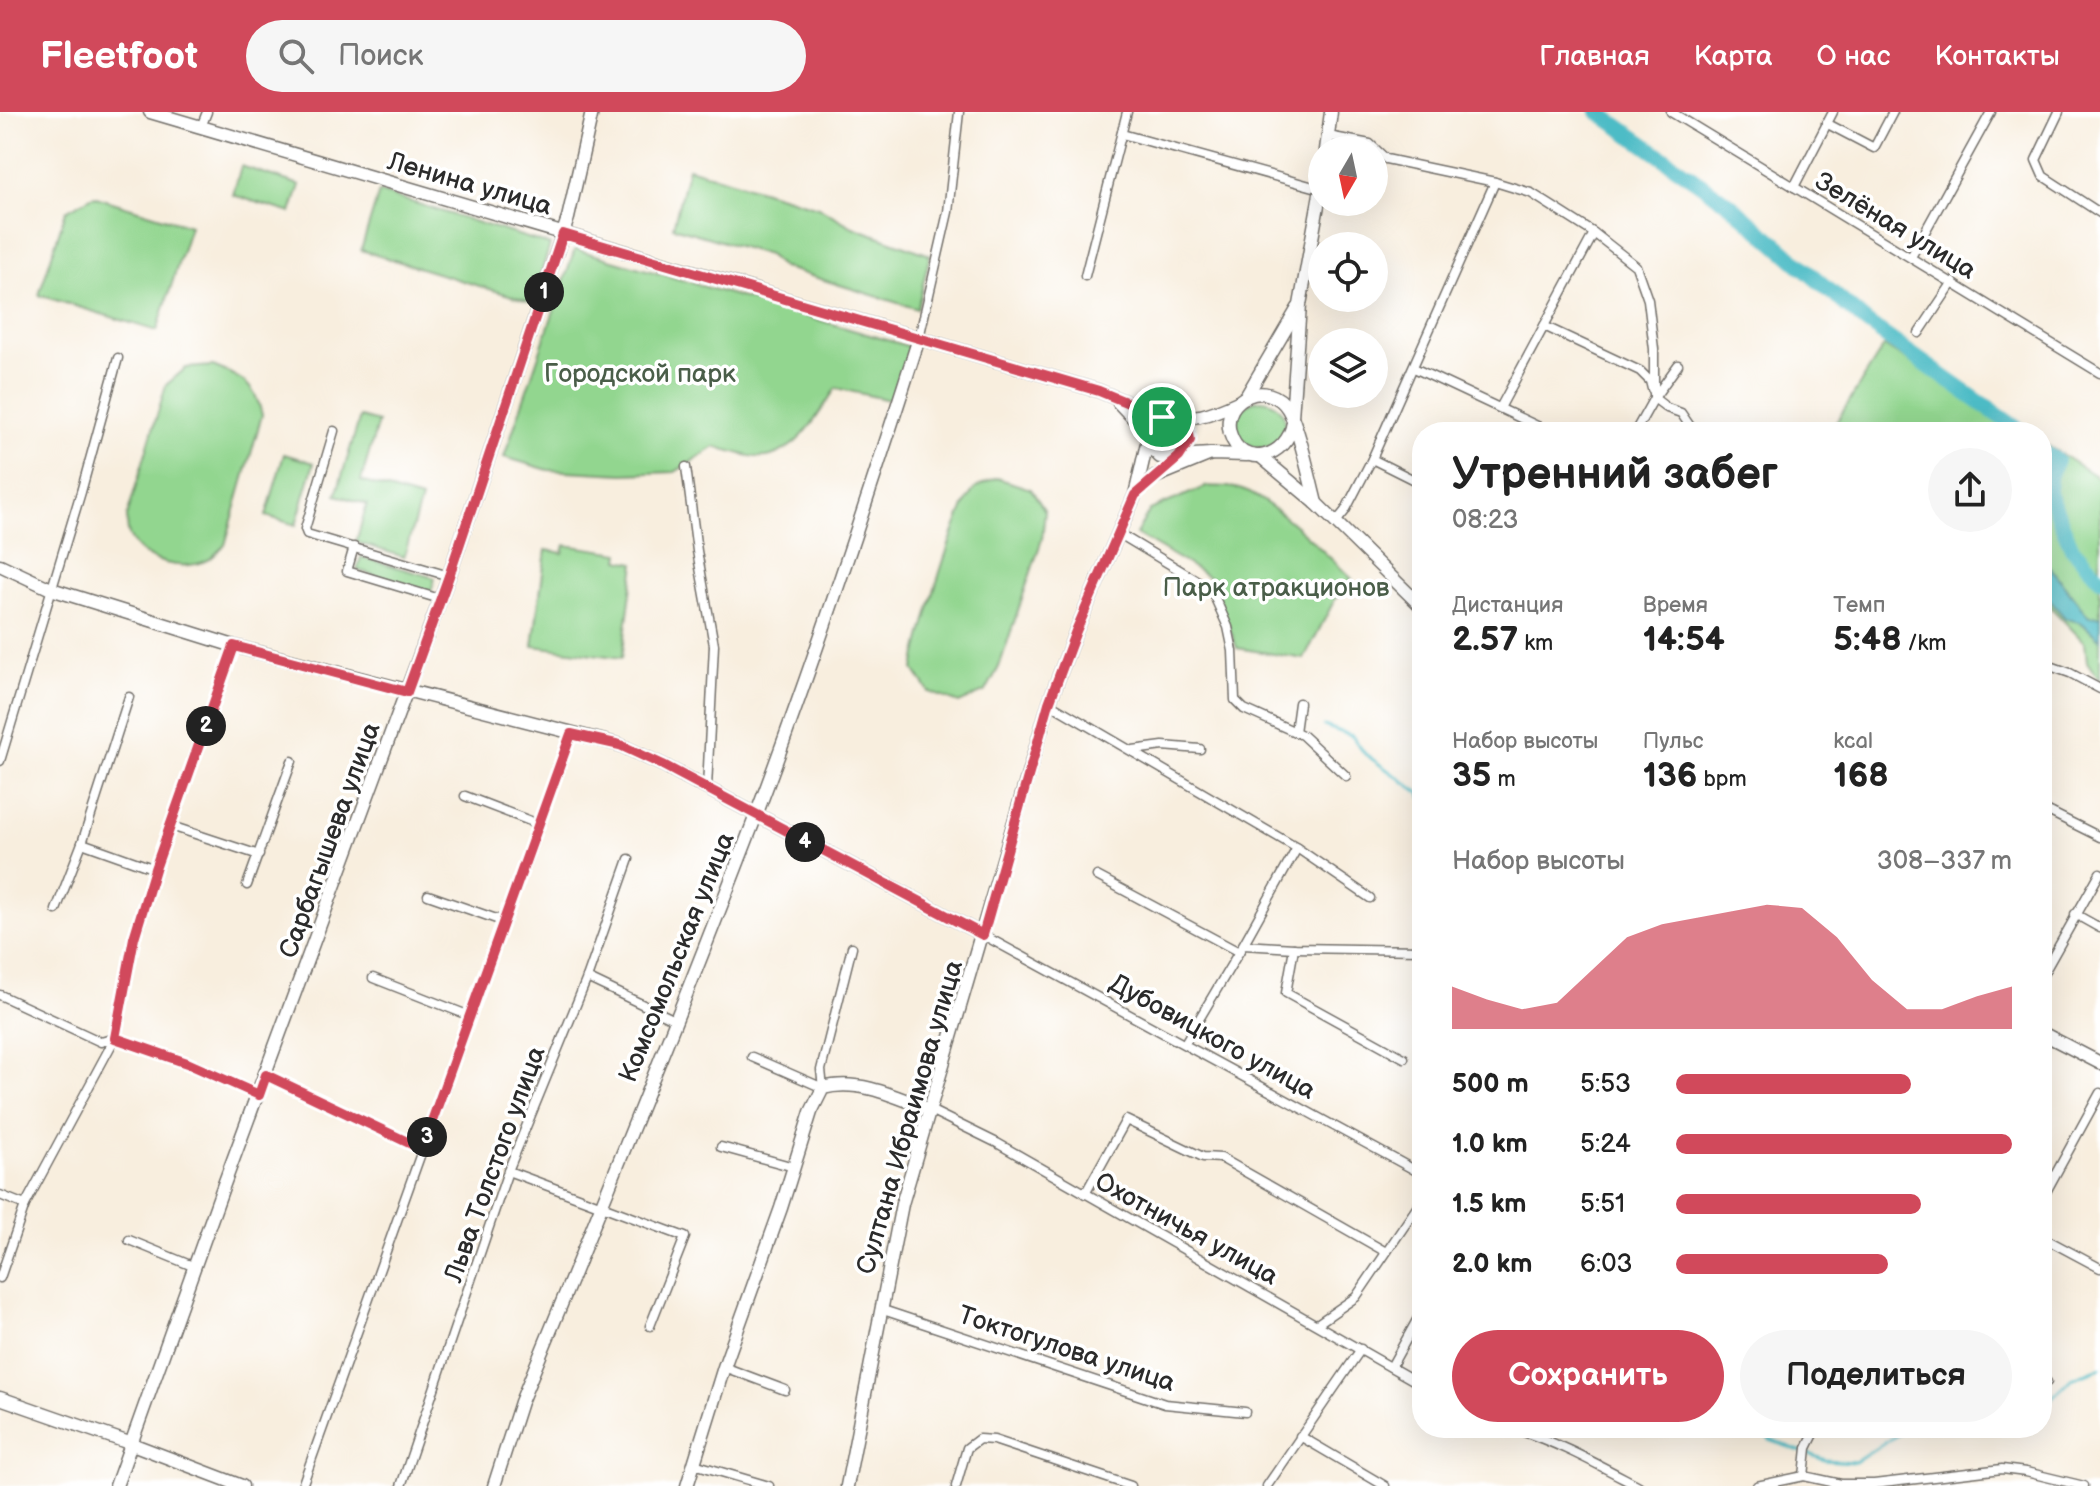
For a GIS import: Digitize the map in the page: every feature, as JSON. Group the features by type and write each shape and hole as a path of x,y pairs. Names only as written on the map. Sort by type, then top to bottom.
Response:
{"main road":[{"name":"Ленина улица","path":"150,112 1099,391"},
{"name":"Сарбагышева улица","path":"116,1486 449,576 563,234 592,112"},
{"path":"1328,136 1331,112"},
{"path":"1099,391 1123,405 1139,424 1152,452 1160,457 1211,454 1257,456 1281,449 1290,437 1300,305 1316,216"},
{"path":"1300,305 1230,416 1230,432 1240,448 1257,456 1316,503 1412,597"},
{"name":"Комсомольская улица","path":"494,1486 521,1402 756,816 831,607 907,384 919,338"},
{"path":"1099,391 1183,421 1188,429 1190,440 1177,457 1135,495"},
{"path":"1135,495 1152,423 1168,416 1196,417 1215,412 1260,393 1274,396 1288,408 1316,503"},
{"path":"1139,424 1141,469"},
{"path":"1155,477 1211,454"},
{"path":"1233,454 1300,489"},
{"name":"Султана Ибраимова улица","path":"847,1486 902,1204 1049,703 1076,631 1135,495"},
{"path":"0,565 51,589 234,646 620,745 983,935"},
{"path":"2052,1038 2100,1063"},
{"path":"687,1486 811,1112 823,1088 840,1083 886,1093 930,1110"},
{"path":"0,1398 242,1486"}],"street":[{"path":"201,127 207,112"},
{"name":"Комсомольская улица","path":"919,338 948,212 959,112"},
{"path":"1085,276 1127,112"},
{"name":"Зелёная улица","path":"1671,112 2100,373"},
{"path":"1794,187 1833,112"},
{"path":"1826,123 1874,148 1893,112"},
{"path":"1911,257 1991,112"},
{"path":"2059,112 2036,160 2043,176 2100,213"},
{"path":"1122,134 1308,185"},
{"path":"1388,159 1495,182 1531,193 1594,233 1636,266 1648,300 1654,349 1654,398"},
{"path":"1336,522 1372,459 1495,182"},
{"path":"1500,408 1594,233"},
{"path":"1919,333 1953,282"},
{"path":"1544,326 1640,371 1650,381 1654,398 1667,408 1681,413 1687,422"},
{"path":"0,761 118,358"},
{"path":"1641,422 1678,365"},
{"path":"1414,368 1529,422"},
{"path":"334,431 305,529 313,536 449,576"},
{"path":"1372,459 1412,479"},
{"path":"686,467 714,645 707,788"},
{"path":"1118,533 1211,589 1228,627 1233,651 1235,700 1244,709 1295,732 1346,776"},
{"path":"354,547 347,571 440,599"},
{"path":"0,1278 25,1205 115,1038 134,938 155,869 234,646"},
{"path":"2052,667 2100,689"},
{"path":"56,910 82,843 129,697"},
{"path":"1049,703 1297,848 1370,898"},
{"path":"1295,732 1299,703"},
{"path":"302,1486 571,734"},
{"path":"1129,750 1163,746 1200,749"},
{"path":"247,885 292,761"},
{"path":"465,796 538,824"},
{"path":"2052,814 2100,837"},
{"path":"171,826 259,855"},
{"path":"82,843 155,869"},
{"path":"1185,1043 1297,848"},
{"name":"Льва Толстого улица","path":"401,1486 508,1171 587,978 629,859"},
{"path":"2052,957 2100,873"},
{"path":"1097,876 1241,949 1412,950"},
{"path":"428,895 505,922"},
{"path":"2075,914 2100,928"},
{"name":"Дубовицкого улица","path":"983,935 1412,1168"},
{"path":"752,1057 823,1088 821,1070 852,947"},
{"path":"1294,948 1286,993 1404,1058"},
{"path":"373,978 470,1016"},
{"path":"587,978 675,1020"},
{"path":"0,995 101,1042 115,1038 187,1063 259,1095"},
{"path":"266,1075 422,1149"},
{"path":"2052,1181 2100,1093"},
{"name":"Охотничья улица","path":"930,1110 997,1143 1412,1379"},
{"path":"1085,1194 1126,1120 1203,1157 1221,1158 1386,1252"},
{"path":"721,1147 794,1167"},
{"path":"508,1171 685,1237 650,1326"},
{"path":"0,1195 25,1205"},
{"path":"1317,1324 1356,1297 1412,1214"},
{"path":"129,1240 195,1267"},
{"path":"2052,1242 2100,1268"},
{"name":"Токтогулова улица","path":"880,1309 1165,1404 1245,1412"},
{"path":"1391,1367 1412,1329"},
{"path":"1267,1486 1300,1436 1320,1413 1361,1349"},
{"path":"724,1367 785,1390"},
{"path":"1300,1436 1385,1486"},
{"path":"1548,1438 1639,1486"},
{"path":"1804,1476 1807,1448 1812,1438"},
{"path":"956,1486 967,1448 979,1439 994,1440 1131,1486"},
{"path":"694,1464 769,1486"},
{"path":"1757,1486 1804,1476 1841,1484 1874,1484 2002,1469 2084,1486"}],"green space":[{"path":"241,166 300,185 291,213 233,195"},
{"path":"688,168 818,207 853,227 930,255 917,309 782,267 768,255 673,227"},
{"path":"379,192 550,245 532,302 361,250"},
{"path":"93,196 190,226 157,331 39,295 66,211"},
{"name":"Городской парк","path":"575,249 911,347 894,401 836,388 809,428 782,451 758,457 715,447 675,472 623,474 548,470 504,457"},
{"path":"1884,346 2009,422 1836,422"},
{"path":"213,366 246,383 262,415 225,545 201,563 165,563 143,553 135,545 128,533 127,516 166,385 186,368"},
{"path":"1261,400 1278,407 1285,424 1278,441 1261,448 1244,441 1237,424 1244,407"},
{"path":"360,417 378,422 361,481 421,499 404,557 356,542 367,504 336,495"},
{"path":"1168,422 1179,426 1183,437 1179,448 1168,452 1157,448 1153,437 1157,426"},
{"path":"2052,448 2100,479 2100,681 2087,662 2085,643 2052,608"},
{"path":"284,454 314,463 296,525 266,516"},
{"path":"997,478 1031,489 1045,511 1042,539 999,667 986,691 959,703 929,692 914,669 930,604 958,520 975,489"},
{"name":"Парк атракционов","path":"1207,486 1239,489 1266,503 1298,528 1352,579 1335,599 1304,659 1237,648 1211,578 1136,534 1150,510"},
{"path":"565,545 620,553 619,560 635,563 622,658 533,646 546,550 563,553"},
{"path":"361,557 435,578 431,592 357,570"}],"water":[{"path":"2052,570 2089,617 2100,616 2100,640 2082,623 2065,618 2052,603"}],"waterway":[{"path":"1598,112 1732,206 1867,323 2008,422"},
{"path":"2052,458 2056,460 2052,469"},
{"path":"2052,501 2072,548 2100,579"},
{"path":"1324,726 1352,736 1365,754 1412,787"},
{"path":"2052,1397 2071,1379 2100,1368"},
{"path":"1768,1438 1825,1460 1855,1462 1892,1438"}],"route":[{"path":"563,234 1094,390 1162,417 1174,416 1183,421 1190,440 1179,457 1174,458 1135,495 1076,631 1049,703 983,935 663,765 620,745 571,734 422,1149 266,1075 259,1095 187,1063 115,1038 134,938 155,869 234,646 407,692 563,234"}]}
